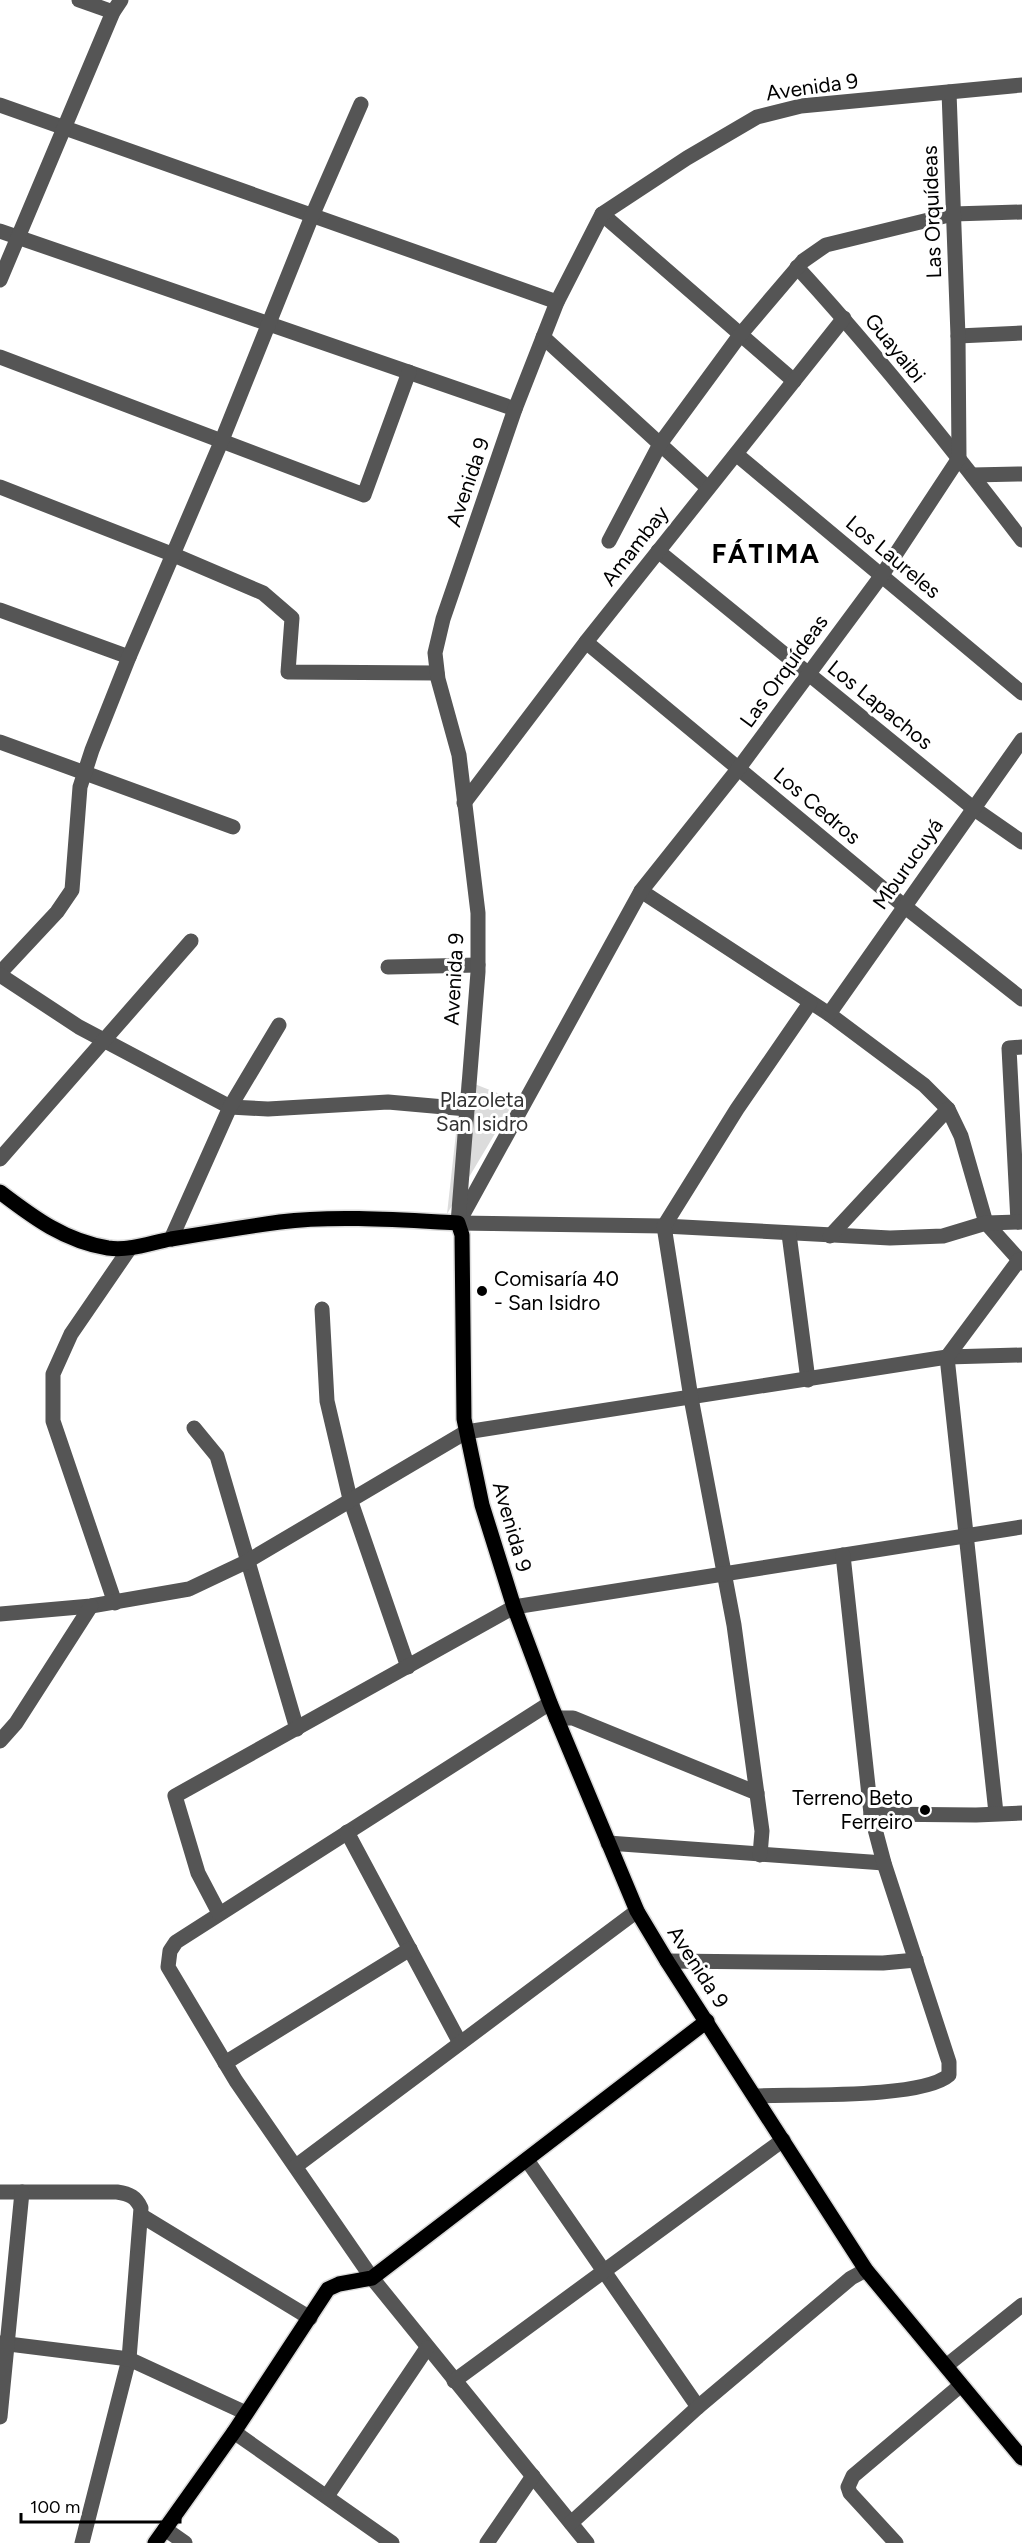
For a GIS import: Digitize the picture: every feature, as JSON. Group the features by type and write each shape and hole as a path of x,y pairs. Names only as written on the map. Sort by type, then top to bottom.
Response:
{"main road":[{"path":"0,1192 51,1229 72,1239 111,1248 130,1248 171,1239 282,1222 312,1220 458,1223"},
{"name":"Avenida 9","path":"458,1223 462,1235 464,1419 482,1505 514,1607 550,1703 637,1911 866,2270 1022,2458"},
{"path":"155,2543 234,2432 328,2289 339,2284 372,2278 707,2021"}],"street":[{"path":"0,280 117,6 79,0"},
{"name":"Avenida 9","path":"458,1223 478,965 478,914 459,755 437,674 435,653 443,619 515,409 557,302 602,214 687,158 757,117 801,106 1022,85"},
{"name":"Las Orquídeas","path":"458,1223 641,891 739,768 882,574 959,458 958,336 949,92"},
{"path":"362,104 312,216 222,440 129,657 85,772 80,787 72,890 57,912 0,974 79,1027 230,1107 268,1109 388,1102 467,1109"},
{"path":"0,105 557,302"},
{"path":"609,541 660,444 740,335 797,267 826,245 953,214 1022,212"},
{"path":"602,214 794,381"},
{"path":"0,231 515,409"},
{"name":"Guayaibi","path":"797,267 844,318 972,475"},
{"name":"Amambay","path":"464,803 586,642 844,318"},
{"path":"958,336 1022,333"},
{"path":"543,337 708,488"},
{"path":"0,357 364,495 409,372"},
{"name":"Los Laureles","path":"736,454 1022,693"},
{"path":"972,475 1022,474"},
{"path":"972,475 1022,540"},
{"path":"0,487 174,555 263,593 292,618 288,672 437,674"},
{"name":"Los Lapachos","path":"658,551 973,807 1022,842"},
{"path":"0,610 129,657"},
{"name":"Los Cedros","path":"586,642 904,906 1022,999"},
{"name":"Mburucuyá","path":"829,1014 1022,740"},
{"path":"0,742 233,827"},
{"path":"641,891 829,1014 924,1085 948,1109 961,1136 986,1223 1021,1262 947,1357 996,1813"},
{"path":"0,1159 191,941"},
{"path":"388,967 478,965"},
{"path":"760,1855 762,1831 734,1625 722,1574 691,1398 664,1226 737,1109 810,1003"},
{"path":"171,1239 230,1107 279,1025"},
{"path":"458,1223 664,1226 890,1238 943,1236 986,1223 1020,1222 1009,1048 1022,1047"},
{"path":"830,1236 948,1109"},
{"path":"789,1234 808,1380"},
{"path":"115,1603 53,1421 53,1374 71,1334 130,1248"},
{"path":"322,1309 327,1401 350,1499 408,1667"},
{"path":"0,1614 115,1603 189,1589 246,1562 466,1432 947,1357 1022,1354"},
{"path":"194,1428 217,1456 246,1562 297,1729"},
{"path":"219,1913 198,1873 175,1796 514,1607 1022,1527"},
{"path":"755,2096 894,2091 941,2083 949,2075 949,2062 885,1863 872,1814 843,1555"},
{"path":"0,1741 16,1723 91,1606"},
{"path":"550,1703 176,1942 170,1951 168,1967 225,2063 372,2278 453,2381 587,2543"},
{"path":"556,1718 573,1718 757,1793"},
{"path":"872,1814 1022,1813"},
{"path":"347,1832 460,2043"},
{"path":"608,1843 885,1863"},
{"path":"296,2166 637,1911"},
{"path":"225,2063 410,1949"},
{"path":"667,1961 883,1963 916,1960"},
{"path":"453,2381 606,2272 783,2140"},
{"path":"527,2160 698,2407"},
{"path":"0,2192 117,2192 130,2195 137,2200 142,2216 129,2359 82,2543"},
{"path":"0,2417 4,2343 22,2192"},
{"path":"142,2216 310,2318"},
{"path":"571,2523 698,2407 851,2278 866,2270"},
{"path":"946,2366 1022,2305"},
{"path":"4,2343 129,2359 246,2413"},
{"path":"327,2496 427,2348"},
{"path":"896,2543 850,2493 849,2481 961,2385"},
{"path":"234,2432 392,2543"},
{"path":"487,2543 533,2476"},
{"path":"165,2529 185,2543"}],"green space":[{"name":"Plazoleta San Isidro","path":"462,1079 515,1100 447,1214"}],"place":[{"name":"Comisaría 40 - San Isidro","path":"482,1291"},
{"name":"Terreno Beto Ferreiro","path":"925,1810"}],"district":[{"name":"FÁTIMA","path":"766,554"}]}
